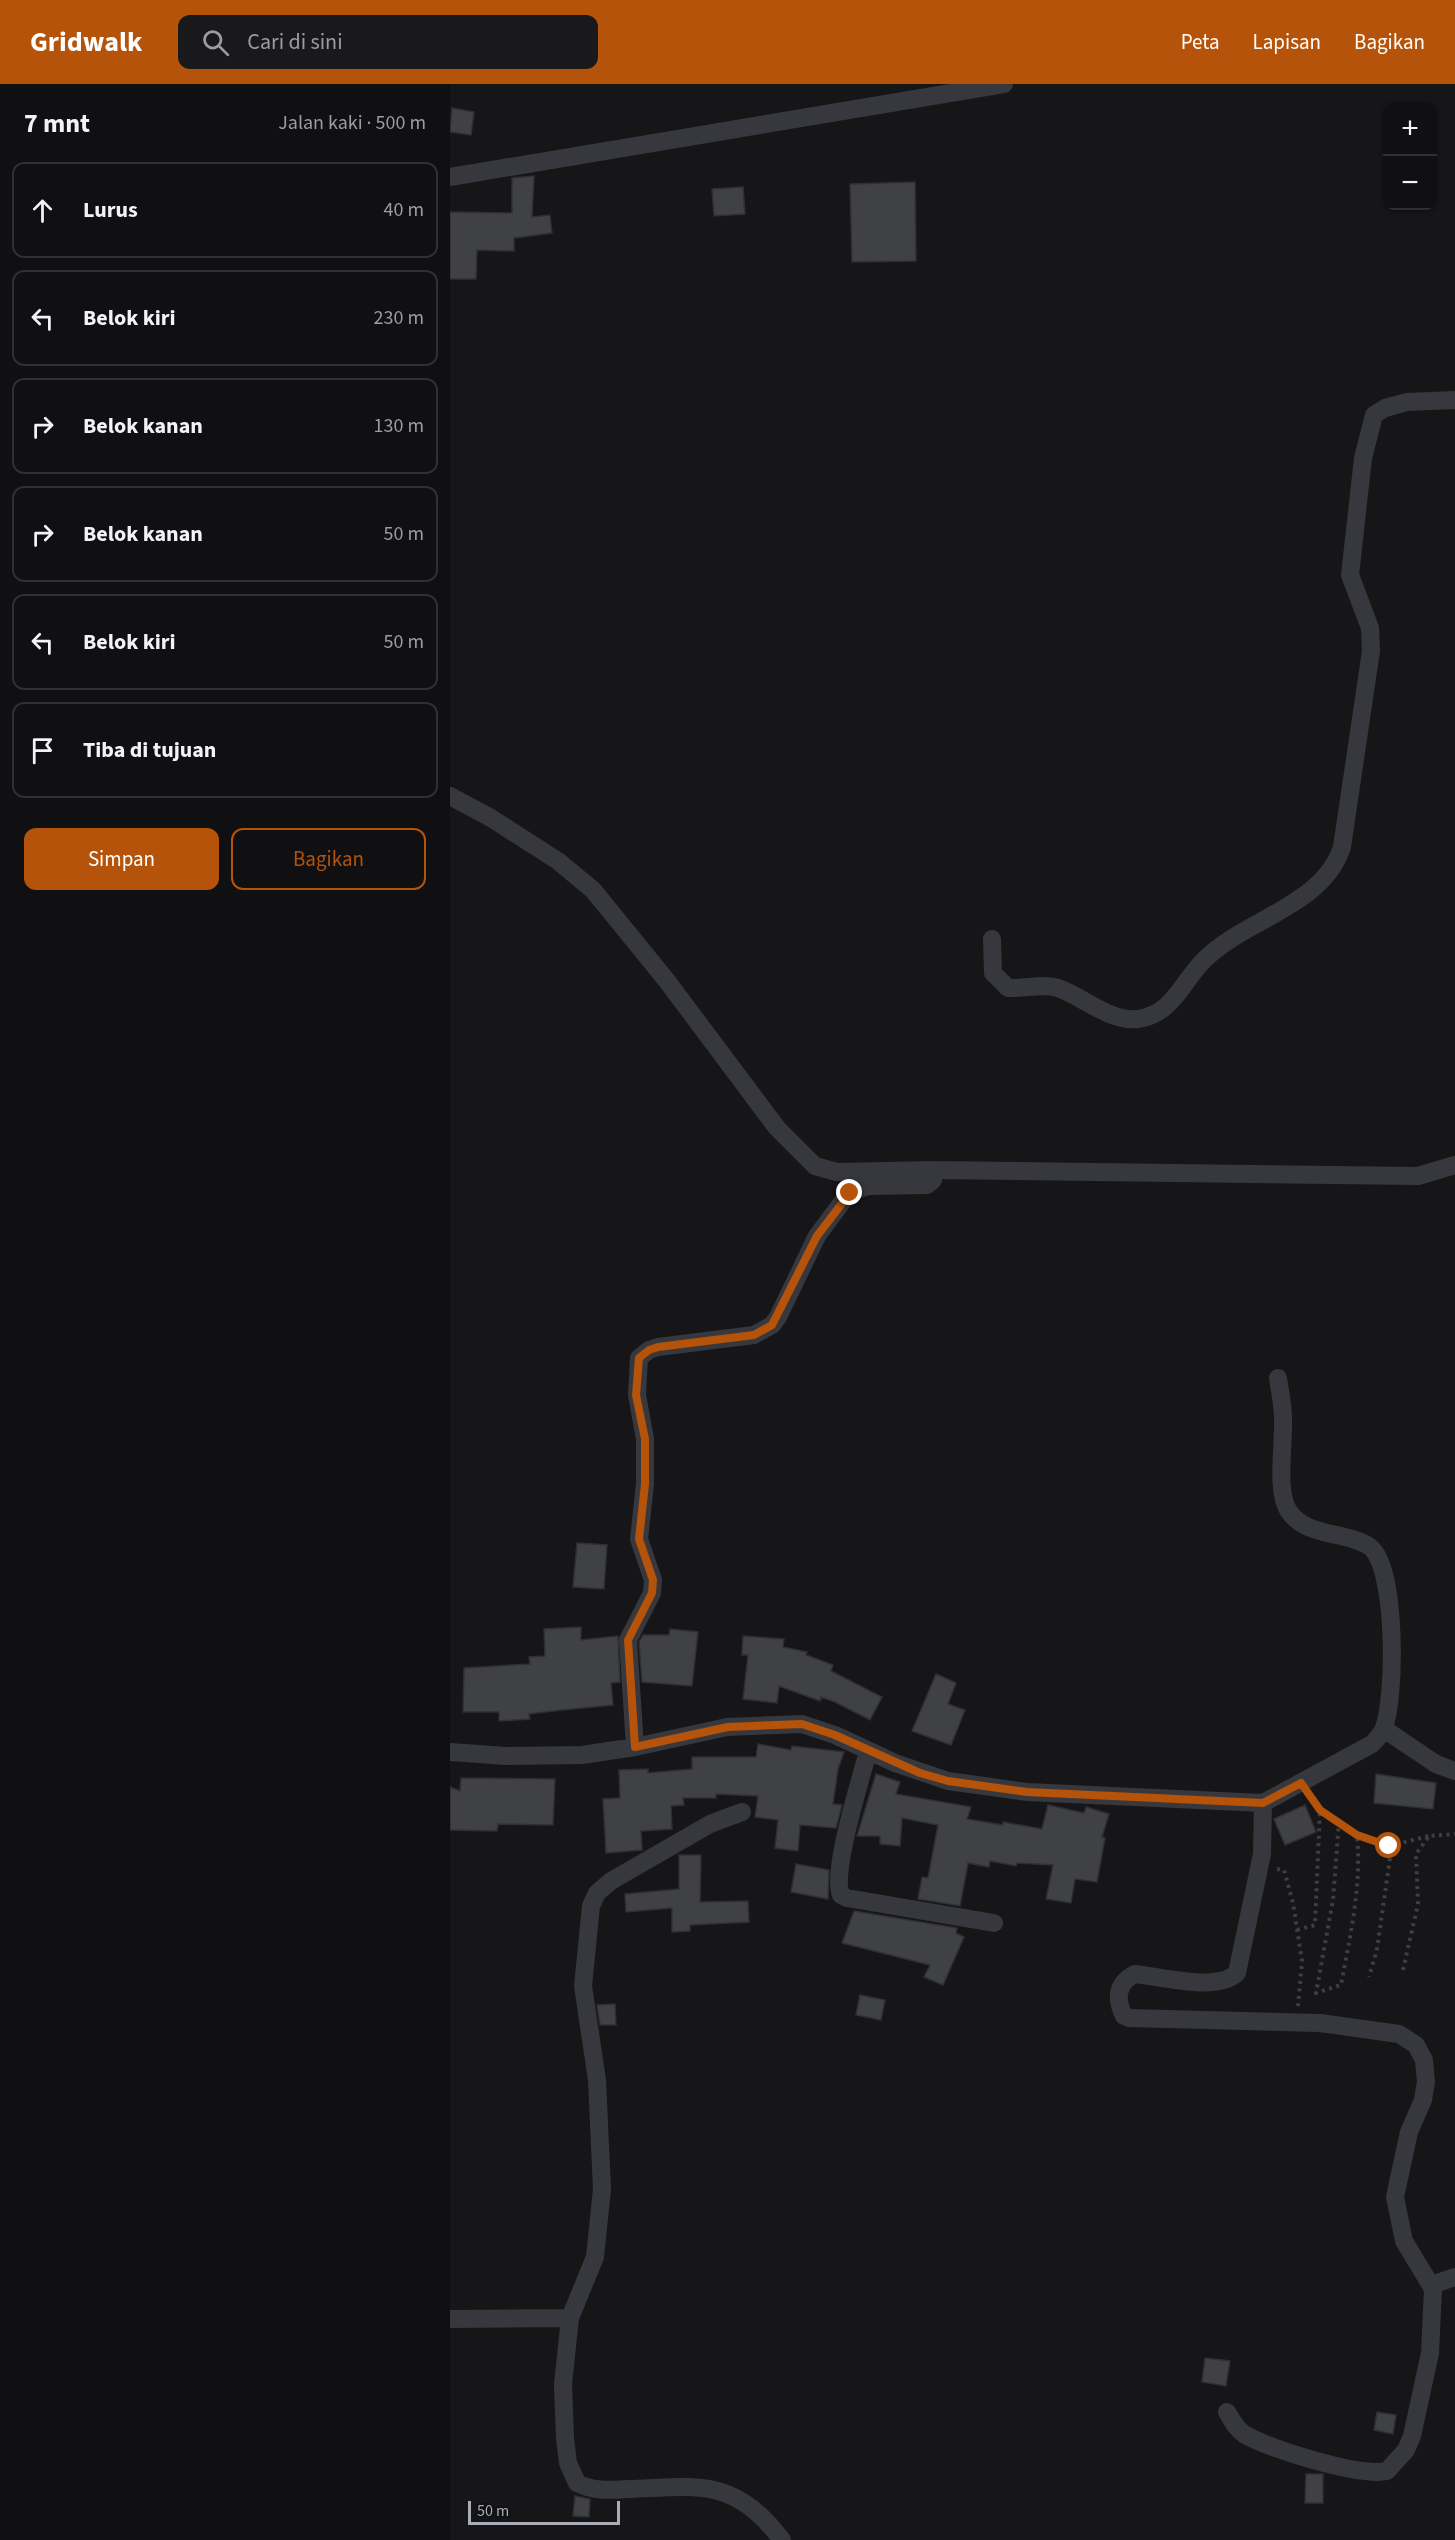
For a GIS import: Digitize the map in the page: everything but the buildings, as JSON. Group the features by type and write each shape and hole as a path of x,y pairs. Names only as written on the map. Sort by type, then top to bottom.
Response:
{"street":[{"path":"450,177 1004,84"},
{"path":"992,939 993,972 1008,988 1057,987 1117,1017 1136,1019 1150,1016 1165,1008 1203,961 1223,944 1307,893 1326,877 1338,861 1342,847 1371,651 1370,628 1350,574 1363,458 1369,428 1374,415 1395,404 1455,400"},
{"path":"450,796 491,818 558,861 593,890 667,981 777,1128 815,1166 837,1172 934,1170 1418,1176 1455,1165"},
{"path":"635,1747 628,1640 652,1593 653,1580 639,1539 645,1484 645,1439 636,1395 639,1358 649,1350 658,1347 754,1335 765,1330 778,1317 817,1236 846,1197 856,1190 869,1186 927,1185 933,1180 934,1170"},
{"path":"450,1752 551,1756 635,1747 728,1727 777,1723 802,1724 835,1735 895,1763 948,1781 1027,1792 1263,1803 1372,1744 1384,1729 1393,1671 1388,1594 1380,1562 1370,1547 1313,1529 1288,1510 1282,1489 1283,1418 1278,1378"},
{"path":"1384,1729 1436,1764 1455,1771"},
{"path":"868,1751 845,1841 838,1883 841,1895 847,1898 994,1923"},
{"path":"1263,1803 1263,1843 1237,1973 1221,1982 1204,1983 1135,1974 1121,1985 1118,1996 1120,2009 1124,2016 1130,2018 1320,2023 1399,2034 1416,2045 1424,2060 1426,2082 1423,2100 1409,2132 1395,2197 1404,2241 1433,2289"},
{"path":"742,1812 710,1824 625,1872 597,1893 591,1906 583,1986 597,2080 602,2189 595,2257 570,2318 563,2384 565,2439 568,2463 576,2483 596,2491 698,2487 719,2490 740,2500 759,2514 782,2540"},
{"path":"1227,2412 1242,2433 1262,2443 1366,2472 1387,2471 1406,2451 1412,2436 1430,2353 1433,2289 1437,2283 1455,2277"},
{"path":"450,2319 570,2318"}],"path":[{"path":"1301,1783 1320,1810 1357,1835 1389,1846 1429,1836 1455,1834"},
{"path":"1297,1930 1315,1925 1320,1810"},
{"path":"1339,1821 1333,1899 1316,1993 1341,1985 1356,1876 1357,1835"},
{"path":"1403,1970 1418,1904 1416,1854 1429,1836"},
{"path":"1369,1977 1377,1949 1390,1858 1389,1846"},
{"path":"1266,1869 1284,1870 1302,1961 1299,1982"}],"route":[{"path":"850,1193 817,1236 772,1325 754,1335 676,1347 658,1347 649,1350 639,1358 636,1395 645,1439 645,1484 639,1539 653,1580 652,1593 631,1629 628,1640 627,1653 635,1747 728,1727 777,1723 802,1724 835,1735 920,1773 948,1781 1027,1792 1263,1803 1301,1783 1320,1810 1357,1835 1389,1846"}]}
